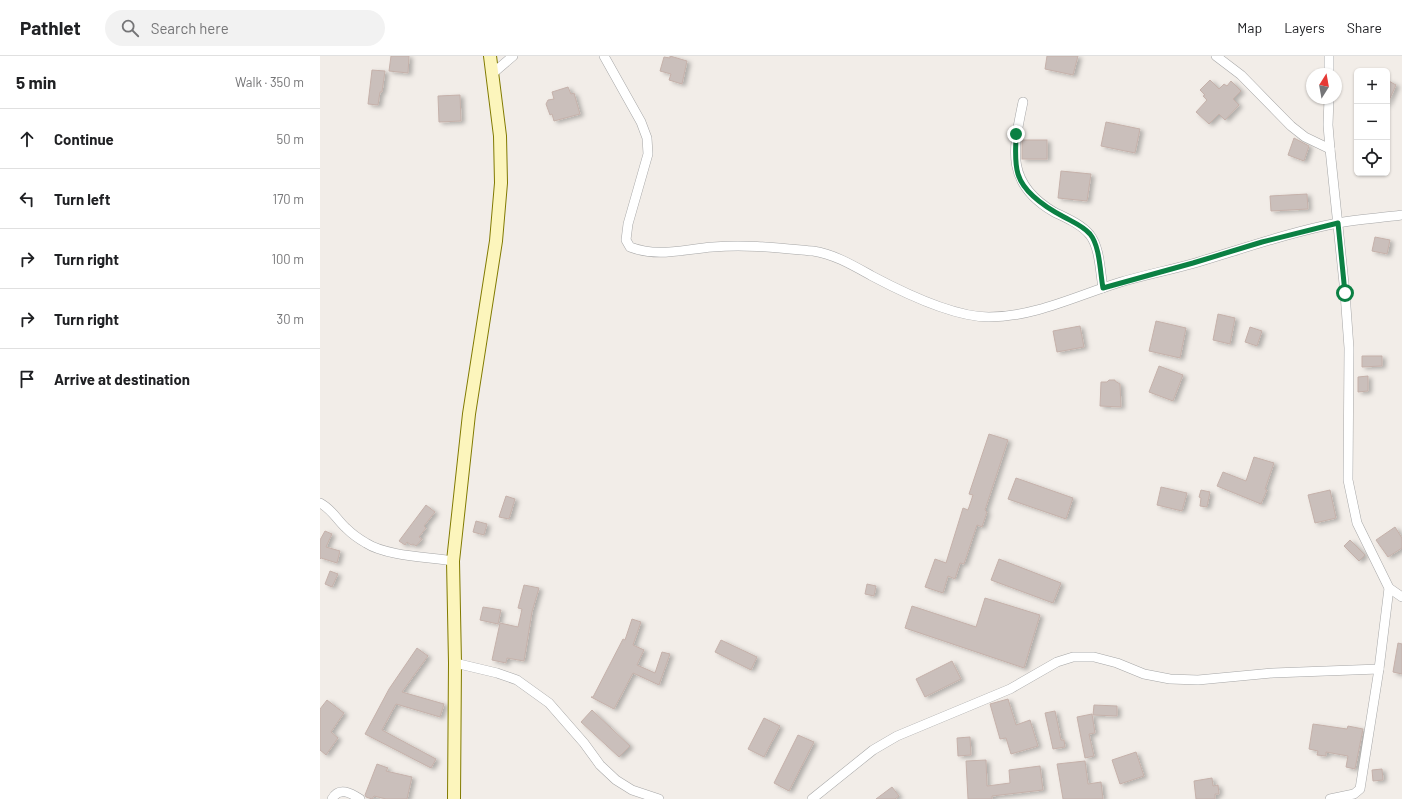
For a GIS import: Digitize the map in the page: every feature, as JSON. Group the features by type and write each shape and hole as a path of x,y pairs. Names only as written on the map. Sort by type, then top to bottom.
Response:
{"main road":[{"path":"454,799 455,663 453,561 469,414 496,241 501,183 500,136 490,56"}],"street":[{"path":"492,74 513,56"},
{"path":"604,56 641,122 647,138 648,154 626,240 630,247 641,252 659,253 714,247 756,246 817,252 844,261 887,284 943,308 966,314 989,317 1029,312 1103,288 1262,242 1338,223 1402,215"},
{"path":"1216,56 1242,75 1291,126 1305,137 1330,149"},
{"path":"1329,56 1329,68"},
{"path":"1023,102 1016,134 1015,158 1018,175 1028,190 1043,205 1080,226 1090,234 1097,247 1103,288"},
{"path":"1329,104 1328,125 1349,348 1348,480 1357,523 1389,588 1402,597"},
{"path":"320,503 334,514 346,528 366,544 383,551 396,554 453,561"},
{"path":"1330,799 1354,794 1360,789 1379,669 1389,588"},
{"path":"812,799 873,750 897,736 1004,692 1057,662 1073,657 1094,657 1117,663 1144,674 1170,679 1198,680 1273,673 1379,669"},
{"path":"455,663 497,673 517,680 549,703 600,765 616,780 641,796 659,799"},
{"path":"332,799 333,796 341,792 348,791 360,799"}],"building":[{"path":"391,56 409,56 408,73 389,71"},
{"path":"670,56 687,61 682,84 669,80 671,74 660,71 664,57 670,58"},
{"path":"1047,56 1078,56 1073,75 1045,69"},
{"path":"372,70 385,71 382,92 380,92 378,105 368,104"},
{"path":"1210,80 1219,89 1224,84 1227,86 1231,81 1241,91 1233,99 1239,105 1225,120 1219,114 1209,124 1196,112 1207,100 1203,96 1205,95 1200,90"},
{"path":"1390,82 1396,85 1390,98"},
{"path":"568,87 571,94 574,93 580,114 554,121 546,104 548,100 554,99 552,92"},
{"path":"460,95 461,121 439,122 438,96"},
{"path":"1106,122 1140,129 1135,153 1101,146"},
{"path":"1294,138 1309,146 1304,161 1288,155"},
{"path":"1022,140 1047,140 1047,159 1022,159"},
{"path":"1061,171 1091,174 1087,201 1058,198"},
{"path":"1307,194 1308,209 1271,211 1270,196"},
{"path":"1375,237 1390,240 1387,254 1372,251"},
{"path":"1218,314 1235,318 1230,344 1213,340"},
{"path":"1156,321 1186,328 1180,358 1149,351"},
{"path":"1080,326 1084,347 1057,352 1053,331"},
{"path":"1250,327 1262,331 1257,346 1245,342"},
{"path":"1362,356 1382,356 1382,366 1362,367"},
{"path":"1159,366 1183,375 1173,401 1149,392"},
{"path":"1368,376 1368,391 1358,392 1358,377"},
{"path":"1109,380 1115,380 1120,384 1121,407 1100,406 1101,382 1107,382"},
{"path":"989,434 1008,440 985,510 987,512 982,527 977,525 964,564 960,563 955,579 948,576 943,593 925,587 935,559 946,563 963,508 968,510 973,495 969,494"},
{"path":"1254,457 1274,463 1265,489 1267,490 1261,504 1217,486 1223,472 1246,481"},
{"path":"1016,478 1073,498 1066,519 1008,499"},
{"path":"1161,487 1187,493 1182,511 1157,505"},
{"path":"1201,490 1210,492 1207,507 1200,506 1201,498 1199,497"},
{"path":"1330,490 1336,518 1315,523 1308,495"},
{"path":"506,496 515,499 509,519 499,517"},
{"path":"426,505 435,512 424,526 426,528 419,537 422,539 416,546 407,542 405,545 399,541"},
{"path":"476,521 487,524 484,535 473,532"},
{"path":"1395,527 1402,538 1402,548 1388,557 1376,540"},
{"path":"325,531 332,534 326,547 340,551 337,563 321,558 320,559 320,540"},
{"path":"1350,540 1365,555 1359,561 1344,546"},
{"path":"999,559 1061,583 1053,603 991,580"},
{"path":"330,571 338,574 332,587 325,584"},
{"path":"867,584 876,586 874,596 865,594"},
{"path":"524,585 539,588 532,612 524,661 507,658 506,663 492,660 500,623 518,627 522,609 518,608"},
{"path":"985,598 1040,615 1024,668 905,628 912,606 976,627"},
{"path":"483,607 501,610 498,624 480,620"},
{"path":"632,619 641,622 633,645 644,650 637,665 655,673 662,652 670,654 659,685 633,673 614,709 591,697 593,697 623,639 625,640"},
{"path":"721,640 757,657 751,670 715,652"},
{"path":"1398,643 1402,644 1402,674 1393,672"},
{"path":"417,648 428,656 402,692 444,704 440,717 396,704 382,730 436,759 431,768 365,734 389,689"},
{"path":"952,661 961,679 925,697 916,679"},
{"path":"1008,699 1016,725 1030,720 1038,746 1011,754 1006,738 1000,739 990,704"},
{"path":"327,700 344,713 331,732 338,738 326,755 320,750 320,709"},
{"path":"1094,705 1117,706 1117,716 1093,715"},
{"path":"592,710 630,746 619,757 581,722"},
{"path":"1055,711 1061,740 1064,740 1065,747 1053,749 1045,713"},
{"path":"1092,714 1095,733 1089,734 1094,756 1085,758 1077,717"},
{"path":"764,718 780,726 764,757 748,749"},
{"path":"1313,724 1347,729 1348,726 1363,729 1355,769 1346,767 1348,756 1326,752 1326,756 1317,755 1318,751 1309,749"},
{"path":"798,735 814,742 789,791 774,783"},
{"path":"970,737 971,755 958,756 957,738"},
{"path":"1136,752 1144,776 1120,784 1112,760"},
{"path":"986,760 987,786 1010,783 1009,770 1040,766 1043,790 992,796 992,799 968,799 966,761"},
{"path":"1085,761 1088,784 1101,782 1103,799 1063,799 1057,764"},
{"path":"377,764 388,768 386,771 412,777 407,799 386,799 374,796 372,799 366,797 365,795"},
{"path":"1382,769 1383,780 1373,781 1372,770"},
{"path":"1212,778 1213,786 1218,785 1219,794 1215,794 1215,799 1196,799 1194,781"},
{"path":"892,787 899,796 895,799 876,799"}],"route":[{"path":"1016,134 1015,158 1018,175 1028,190 1043,205 1080,226 1090,234 1097,247 1103,288 1262,242 1338,223 1345,293"}]}
